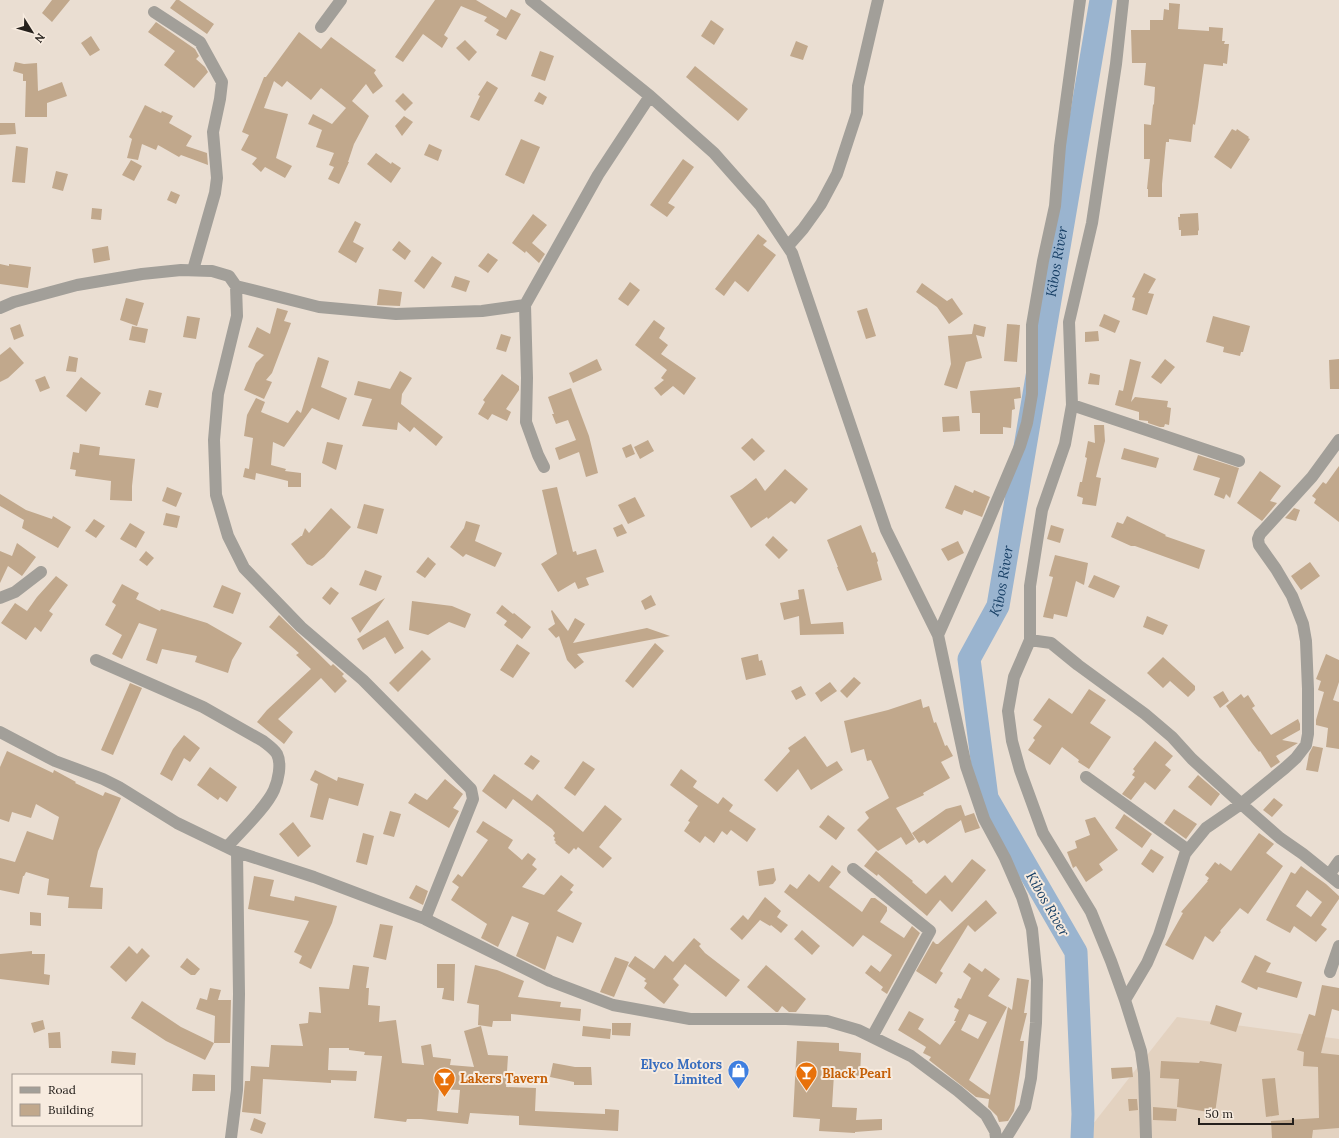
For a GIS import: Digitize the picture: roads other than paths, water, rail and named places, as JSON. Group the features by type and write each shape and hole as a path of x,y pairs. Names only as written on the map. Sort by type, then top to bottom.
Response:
{"street":[{"path":"320,27 341,0"},
{"path":"531,0 650,96 714,153 760,205 792,253 886,530 938,635 966,766 984,819 1008,864 1022,897 1032,929 1037,980 1036,1023 1031,1078 1025,1107 1006,1138"},
{"path":"788,246 804,229 821,204 838,174 857,113 858,86 878,0"},
{"path":"938,635 1020,446 1027,423 1032,394 1032,325 1042,261 1055,206 1060,146 1080,0"},
{"path":"1123,0 1116,64 1092,223 1069,322 1072,405 1065,444 1042,510 1030,586 1030,640 1014,677 1008,711 1012,742 1042,833 1091,912 1125,1000 1142,1058 1144,1073 1146,1138"},
{"path":"154,12 200,42 222,82 213,132 217,178 215,193 193,270"},
{"path":"544,467 526,422 527,378 525,306 598,175 650,96"},
{"path":"0,308 14,302 77,285 142,274 193,270 212,271 228,276 236,286 237,316 218,394 214,440 216,495 228,536 244,568 301,627 363,680 471,789 473,794 473,799 425,919"},
{"path":"236,286 319,307 396,314 482,311 525,306"},
{"path":"1072,405 1239,461"},
{"path":"1125,1000 1147,963 1159,935 1184,858 1188,850 1206,828 1241,804 1285,768 1296,758 1306,745 1308,734 1306,641 1303,624 1292,596 1276,568 1259,545 1258,539 1260,534 1312,477 1339,440"},
{"path":"0,598 15,592 41,572"},
{"path":"1030,640 1051,643 1078,665 1145,714 1172,737 1192,759 1280,838 1304,854 1339,882"},
{"path":"96,660 203,707 263,741 277,754 278,773 274,790 232,850 239,994 237,1090 231,1138"},
{"path":"0,732 55,761 108,781 177,823 232,850 314,877 425,919 550,981 613,1005 690,1019 786,1019 827,1021 858,1030 912,1056 958,1091 986,1115 995,1131 996,1138"},
{"path":"1086,777 1188,850"},
{"path":"1329,875 1339,861"},
{"path":"853,869 930,931 872,1037"},
{"path":"1330,972 1339,946"}],"waterway":[{"name":"Kibos River","path":"1082,1138 1083,1114 1076,952 987,798 969,659 998,606 1101,0"}],"place":[{"name":"Elyco Motors Limited","path":"738,1090"},
{"name":"Black Pearl","path":"806,1092"},
{"name":"Lakers Tavern","path":"445,1098"}]}
